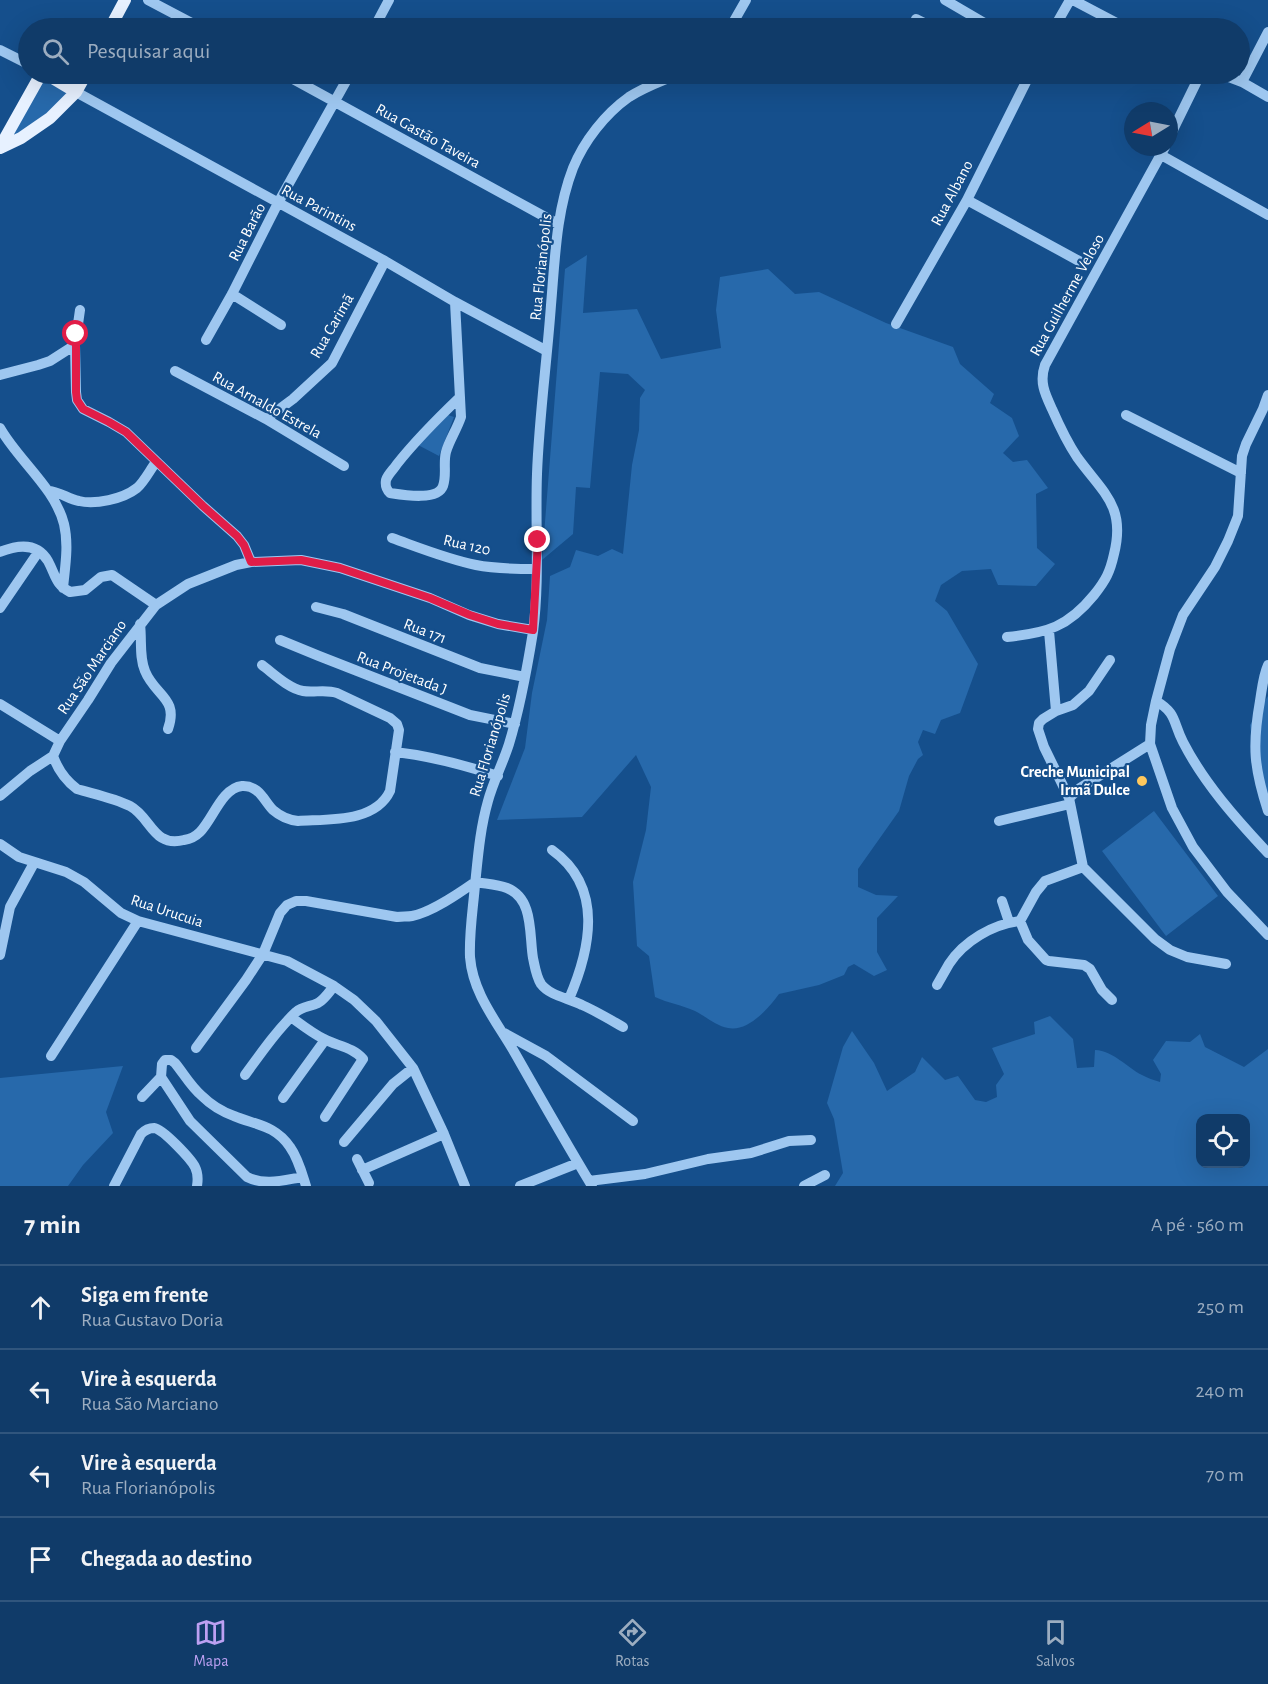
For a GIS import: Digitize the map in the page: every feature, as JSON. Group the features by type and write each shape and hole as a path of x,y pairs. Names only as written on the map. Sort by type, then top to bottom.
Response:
{"main road":[{"path":"115,18 125,0"},
{"path":"0,148 11,137 35,84"},
{"path":"63,84 76,92"},
{"path":"11,137 33,131 50,118 76,92 80,84"}],"street":[{"path":"148,0 182,18"},
{"path":"379,18 389,0"},
{"path":"736,18 746,0"},
{"path":"945,0 976,18"},
{"path":"1060,18 1071,0 1106,18"},
{"path":"1250,67 1268,32"},
{"path":"0,50 18,59"},
{"name":"Rua Gastão Taveira","path":"302,84 558,224"},
{"name":"Rua Barão","path":"206,340 278,203 345,84"},
{"name":"Rua Florianópolis","path":"590,1183 484,1002 474,979 470,958 470,925 479,838 489,796 515,724 533,630 538,440 558,224 567,184 575,163 587,143 600,125 630,96 656,84"},
{"name":"Rua Albano","path":"896,324 967,200 1022,84"},
{"path":"1178,120 1196,84"},
{"path":"1245,84 1268,97"},
{"name":"Rua Parintins","path":"76,92 548,351"},
{"name":"Rua Guilherme Veloso","path":"1007,637 1049,631 1068,620 1089,601 1106,580 1116,544 1118,521 1104,492 1064,436 1044,392 1041,375 1160,156"},
{"path":"1171,156 1268,215"},
{"path":"967,200 1079,261"},
{"name":"Rua Carimã","path":"266,419 293,399 332,363 385,261"},
{"path":"232,294 281,324"},
{"path":"455,302 460,397 461,417 446,451 443,488 432,496 390,493 386,490 388,477 409,449 460,397"},
{"path":"80,310 75,345 75,381 77,400 83,409 126,432 237,536 244,545 251,562"},
{"path":"0,375 50,361 75,345"},
{"name":"Rua Arnaldo Estrela","path":"175,371 266,419 344,466"},
{"path":"1268,394 1242,456 1238,516 1215,567 1184,615 1170,649 1156,701 1150,744 1172,808 1193,847 1227,892 1268,935"},
{"path":"1126,414 1241,473"},
{"path":"0,428 58,507 64,523 67,557 63,588"},
{"path":"48,492 54,491 77,501 102,501 116,498 138,488 156,462"},
{"name":"Rua 120","path":"392,538 477,565 509,569 536,568"},
{"path":"0,552 19,546 39,551 45,557 54,577 63,588 70,592 86,590 101,577 112,575 156,605"},
{"path":"0,608 39,551"},
{"name":"Rua São Marciano","path":"53,756 60,741 111,663 156,605 188,584 236,565 251,562 301,560 340,568 498,624 533,630"},
{"name":"Rua 171","path":"316,607 343,614 480,668 525,677"},
{"path":"140,624 142,660 146,673 166,700 172,713 168,729"},
{"path":"1049,631 1056,711"},
{"name":"Rua Projetada J","path":"280,640 470,715 515,724"},
{"path":"1110,660 1089,691 1073,705 1042,719 1038,729 1044,747 1070,801 1083,867 1155,939 1170,950 1188,957 1226,964"},
{"path":"0,796 30,771 53,756 57,767 70,784 77,789 129,806 137,811 157,835 166,840 178,842 198,834 228,793 243,786 255,789 272,809 290,820 352,817 380,805 390,791 398,724 337,693 296,689 262,665"},
{"path":"1268,665 1263,681 1254,744 1259,783 1268,812"},
{"path":"1156,701 1169,709 1179,736 1197,769 1268,853"},
{"path":"0,704 60,741"},
{"path":"999,821 1070,801 1080,788 1150,744"},
{"path":"395,752 418,754 498,776"},
{"name":"Rua Urucuia","path":"0,844 19,857 66,872 84,882 121,913 138,921 287,961 334,986 354,1000 376,1021 413,1068 465,1186"},
{"path":"552,850 562,857 574,871 585,893 589,916 589,932 583,960 569,999"},
{"path":"0,955 10,907 34,863"},
{"path":"937,985 960,951 977,937 1015,921 1045,880 1083,867"},
{"path":"195,1048 263,954 280,913 287,905 296,901 324,903 397,916 412,916 449,899 475,882 500,885 510,889 524,902 528,915 536,974 545,988 623,1027"},
{"path":"1002,902 1028,940 1046,960 1084,965 1090,969 1102,990 1112,1000"},
{"path":"51,1056 138,921"},
{"path":"245,1075 291,1017 306,1006 320,1002 334,986"},
{"path":"291,1017 325,1040 348,1048 361,1056 363,1061 325,1117"},
{"path":"504,1033 546,1056 633,1121"},
{"path":"283,1098 325,1040"},
{"path":"165,1060 171,1060 200,1095 208,1101 231,1115 260,1123 271,1129 290,1146 305,1181 265,1183 247,1177 190,1121 161,1077 162,1064 165,1060"},
{"path":"344,1142 393,1084 413,1068"},
{"path":"142,1097 161,1077"},
{"path":"114,1186 141,1134 151,1128 160,1130 190,1159 198,1174 197,1186"},
{"path":"362,1170 444,1134"},
{"path":"590,1183 645,1174 708,1159 751,1153 789,1141 811,1140"},
{"path":"357,1159 369,1183"},
{"path":"520,1186 538,1183 578,1163"},
{"path":"804,1186 825,1175"}],"shaded area":[{"path":"35,84 60,84 76,92 0,147"},
{"path":"587,255 583,313 637,309 661,359 721,348 716,310 720,277 768,269 795,294 819,292 886,323 953,347 960,364 994,394 990,403 1012,418 1019,436 1003,453 1013,462 1027,460 1048,488 1036,494 1037,548 1055,564 1036,586 998,585 991,569 962,571 941,585 935,601 947,611 978,664 960,713 941,720 935,734 923,730 918,742 923,755 918,759 909,776 899,811 858,869 858,887 876,895 898,896 877,918 877,952 887,970 874,976 854,964 848,967 844,975 819,985 779,994 757,1018 735,1028 724,1027 695,1011 655,997 649,956 637,946 633,882 646,830 651,787 636,755 582,817 497,820 525,748 532,693 547,620 550,576 570,567 576,550 598,556 612,549 623,554 632,465 639,430 640,398 645,390 628,374 600,372 590,488 576,487 573,534 542,560 565,269"},
{"path":"448,415 454,417 439,456 418,445"},
{"path":"1268,696 1268,800 1254,758 1250,725"},
{"path":"1154,811 1218,896 1166,936 1102,851"},
{"path":"1050,1016 1073,1039 1077,1068 1094,1067 1095,1050 1102,1051 1114,1056 1136,1072 1160,1082 1161,1074 1153,1060 1166,1041 1190,1042 1200,1034 1205,1047 1244,1067 1268,1049 1268,1186 835,1186 843,1173 834,1119 827,1103 843,1047 852,1031 874,1063 887,1091 915,1072 922,1057 945,1080 958,1076 975,1100 986,1102 997,1097 996,1085 1004,1074 992,1048 1035,1034 1034,1022"},
{"path":"123,1066 106,1112 113,1133 83,1165 68,1186 0,1186 0,1078"}],"place":[{"name":"Creche Municipal Irmã Dulce","path":"1142,781"}],"route":[{"path":"76,334 76,392 77,400 83,409 126,432 237,536 244,545 251,562 301,560 340,568 498,624 533,630 538,540"}]}
